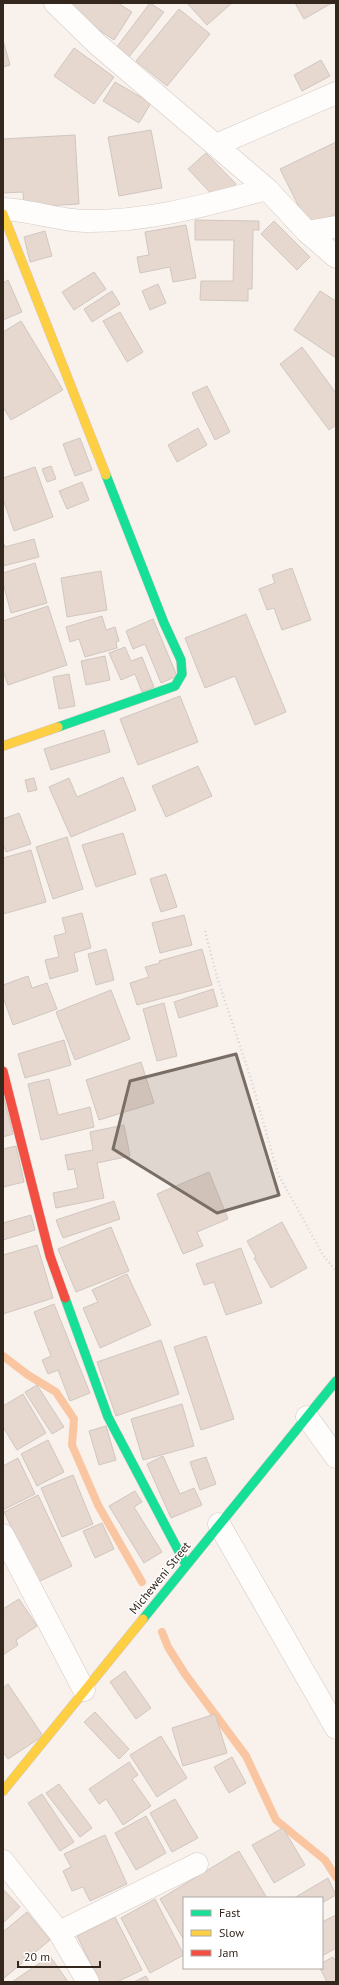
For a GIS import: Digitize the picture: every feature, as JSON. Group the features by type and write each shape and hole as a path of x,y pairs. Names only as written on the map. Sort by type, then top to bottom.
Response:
{"street":[{"path":"55,3 97,44 267,189 307,232 336,257"},
{"path":"216,145 336,93"},
{"path":"3,209 82,221 112,221 179,212 267,189"},
{"path":"3,214 164,623 181,660 182,674 175,686 3,746"},
{"path":"307,232 336,226"},
{"path":"3,1071 50,1256 108,1417 186,1565"},
{"name":"Micheweni Street","path":"3,1791 336,1381"},
{"path":"307,1417 336,1456"},
{"path":"219,1524 336,1728"},
{"path":"3,1535 84,1690"},
{"path":"3,1862 60,1932 88,1982"},
{"path":"60,1932 197,1864"}],"path":[{"path":"205,932 217,977 251,1079 278,1174 323,1255 336,1271"}],"highlighted area":[{"path":"236,1054 279,1195 217,1213 113,1149 130,1081"}],"building":[{"path":"63,3 118,3 132,12 114,40 61,5"},
{"path":"150,3 164,12 129,57 116,48"},
{"path":"187,3 232,3 207,25"},
{"path":"295,3 332,3 304,19"},
{"path":"179,9 210,34 167,86 136,61"},
{"path":"3,40 10,65 3,67"},
{"path":"74,48 114,77 94,104 54,76"},
{"path":"321,60 330,76 302,91 294,75"},
{"path":"115,82 151,103 139,123 103,101"},
{"path":"151,130 162,188 119,196 108,137"},
{"path":"75,135 79,204 24,207 23,192 3,193 3,139"},
{"path":"336,142 336,214 309,227 280,169"},
{"path":"206,153 236,184 218,201 188,169"},
{"path":"195,220 259,221 259,230 253,230 252,289 248,289 248,301 200,300 201,281 233,281 234,240 195,240"},
{"path":"274,221 310,257 297,270 261,234"},
{"path":"186,225 196,278 173,282 170,267 140,273 137,257 149,255 145,232"},
{"path":"45,231 52,256 30,262 24,237"},
{"path":"94,272 106,289 74,310 62,292"},
{"path":"8,280 22,312 3,320 3,283"},
{"path":"158,284 166,303 150,310 142,291"},
{"path":"112,291 120,304 92,322 84,309"},
{"path":"320,291 336,301 336,358 294,330"},
{"path":"120,312 143,352 127,362 103,321"},
{"path":"21,321 63,390 11,420 3,407 3,332"},
{"path":"302,347 336,393 336,425 329,430 280,364"},
{"path":"207,386 230,432 215,440 192,393"},
{"path":"198,428 207,445 177,462 168,445"},
{"path":"80,438 92,470 75,476 63,444"},
{"path":"51,466 56,479 47,482 42,469"},
{"path":"35,467 53,517 14,531 3,499 3,478"},
{"path":"82,482 89,500 67,509 59,491"},
{"path":"34,539 39,557 3,566 3,541 5,547"},
{"path":"35,563 47,603 11,613 3,583 3,573"},
{"path":"292,568 311,620 282,630 274,608 267,610 259,589 275,583 272,575"},
{"path":"101,571 107,610 67,617 61,578"},
{"path":"48,606 67,665 8,685 3,671 3,621"},
{"path":"246,614 286,712 255,725 235,676 205,688 185,638"},
{"path":"102,616 106,630 115,627 119,641 116,642 117,648 85,657 79,639 70,642 66,627"},
{"path":"153,619 177,676 161,683 145,644 133,649 126,631"},
{"path":"125,647 131,661 142,657 154,687 142,692 135,674 121,680 109,653"},
{"path":"105,656 110,680 86,685 81,661"},
{"path":"69,674 75,706 59,709 53,677"},
{"path":"180,696 198,742 138,765 120,719"},
{"path":"104,730 110,752 51,770 44,749"},
{"path":"198,766 212,796 166,817 152,786"},
{"path":"123,777 136,810 71,837 49,787 69,778 77,797"},
{"path":"34,778 37,790 28,792 25,780"},
{"path":"19,813 31,844 6,852 3,843 3,819"},
{"path":"123,833 136,874 96,887 82,845"},
{"path":"67,837 83,889 53,899 36,847"},
{"path":"31,850 46,902 3,914 3,858"},
{"path":"166,874 177,907 161,912 150,879"},
{"path":"82,913 91,948 74,953 78,971 50,979 45,960 59,957 54,936 66,933 62,918"},
{"path":"184,915 192,945 160,953 152,923"},
{"path":"106,949 114,980 96,985 88,954"},
{"path":"202,949 212,985 137,1005 130,983 149,977 145,967 160,963 159,961"},
{"path":"28,976 32,988 47,983 57,1009 13,1025 3,997 3,985"},
{"path":"213,989 218,1006 179,1018 174,1002"},
{"path":"111,990 130,1039 75,1060 56,1012"},
{"path":"164,1003 177,1056 157,1061 143,1009"},
{"path":"64,1040 71,1065 25,1078 18,1054"},
{"path":"141,1062 154,1103 99,1120 86,1080"},
{"path":"49,1079 58,1115 90,1107 94,1127 41,1140 28,1084"},
{"path":"3,1094 13,1134 3,1137"},
{"path":"124,1125 130,1156 97,1163 104,1198 56,1208 53,1193 78,1188 74,1169 68,1170 65,1155 93,1150 90,1132"},
{"path":"16,1146 24,1182 3,1187 3,1149"},
{"path":"209,1172 228,1219 197,1232 203,1246 183,1254 157,1194"},
{"path":"114,1201 120,1219 63,1238 56,1220"},
{"path":"31,1215 35,1230 3,1240 3,1223"},
{"path":"282,1222 307,1268 271,1288 254,1258 256,1257 247,1241"},
{"path":"111,1227 129,1271 76,1292 58,1249"},
{"path":"37,1245 53,1298 3,1314 3,1255"},
{"path":"241,1248 262,1303 226,1315 214,1282 204,1285 196,1264"},
{"path":"127,1274 151,1325 100,1348 83,1308 98,1302 92,1290"},
{"path":"54,1304 90,1393 70,1401 58,1370 48,1374 42,1360 51,1356 34,1312"},
{"path":"206,1336 234,1419 201,1430 174,1347"},
{"path":"161,1340 179,1394 116,1416 97,1362"},
{"path":"37,1385 64,1427 52,1434 25,1392"},
{"path":"23,1394 46,1433 17,1450 3,1427 3,1406"},
{"path":"182,1404 194,1446 143,1460 131,1419"},
{"path":"106,1426 116,1460 99,1465 89,1431"},
{"path":"48,1440 64,1472 37,1486 21,1454"},
{"path":"163,1456 180,1494 194,1488 202,1505 171,1518 147,1464"},
{"path":"206,1457 216,1484 200,1490 190,1462"},
{"path":"18,1458 35,1494 3,1510 3,1466"},
{"path":"73,1475 93,1524 62,1537 41,1488"},
{"path":"135,1491 142,1502 134,1507 162,1552 144,1563 109,1506"},
{"path":"38,1495 72,1566 38,1582 4,1512"},
{"path":"102,1523 114,1549 95,1558 83,1531"},
{"path":"19,1599 37,1626 16,1640 18,1645 3,1655 3,1609"},
{"path":"125,1671 151,1708 136,1719 110,1682"},
{"path":"8,1684 43,1736 8,1759 3,1752 3,1688"},
{"path":"95,1712 129,1749 119,1759 84,1722"},
{"path":"215,1714 227,1753 183,1766 172,1728"},
{"path":"161,1736 187,1778 157,1797 130,1755"},
{"path":"232,1757 246,1783 229,1793 214,1767"},
{"path":"129,1762 138,1775 132,1779 151,1806 123,1825 106,1799 99,1804 89,1789"},
{"path":"59,1784 92,1828 80,1837 46,1793"},
{"path":"42,1794 74,1842 60,1851 28,1803"},
{"path":"175,1799 198,1838 172,1852 150,1813"},
{"path":"146,1816 166,1853 136,1870 115,1833"},
{"path":"283,1828 305,1865 274,1883 252,1845"},
{"path":"105,1835 127,1884 90,1901 83,1887 72,1891 63,1871 71,1867 64,1854"},
{"path":"239,1851 266,1897 183,1897 183,1938 160,1899"},
{"path":"328,1878 336,1895 323,1902 323,1897 296,1897"},
{"path":"3,1889 20,1907 3,1923"},
{"path":"155,1899 183,1956 150,1973 121,1918"},
{"path":"27,1912 50,1940 3,1979 3,1932"},
{"path":"336,1915 336,1948 323,1955 323,1922"},
{"path":"115,1917 142,1970 117,1982 100,1982 77,1936"},
{"path":"50,1956 68,1982 12,1982"},
{"path":"333,1957 336,1962 336,1982 327,1982 320,1969 323,1969 323,1962"},
{"path":"146,1976 149,1982 134,1982"}],"waterway":[{"path":"3,1356 28,1375 56,1392 74,1419 72,1445 98,1505 142,1582"},
{"path":"162,1632 168,1647 185,1674 246,1756 276,1820 325,1860 336,1877"}],"traffic: fast":[{"path":"58,727 175,686 182,674 181,660 164,623 106,475"},
{"path":"65,1298 108,1417 186,1565"},
{"path":"143,1619 336,1381"}],"traffic: slow":[{"path":"3,214 106,475"},
{"path":"3,746 58,727"},
{"path":"3,1791 143,1619"}],"traffic: jam":[{"path":"3,1071 50,1256 65,1298"}]}
